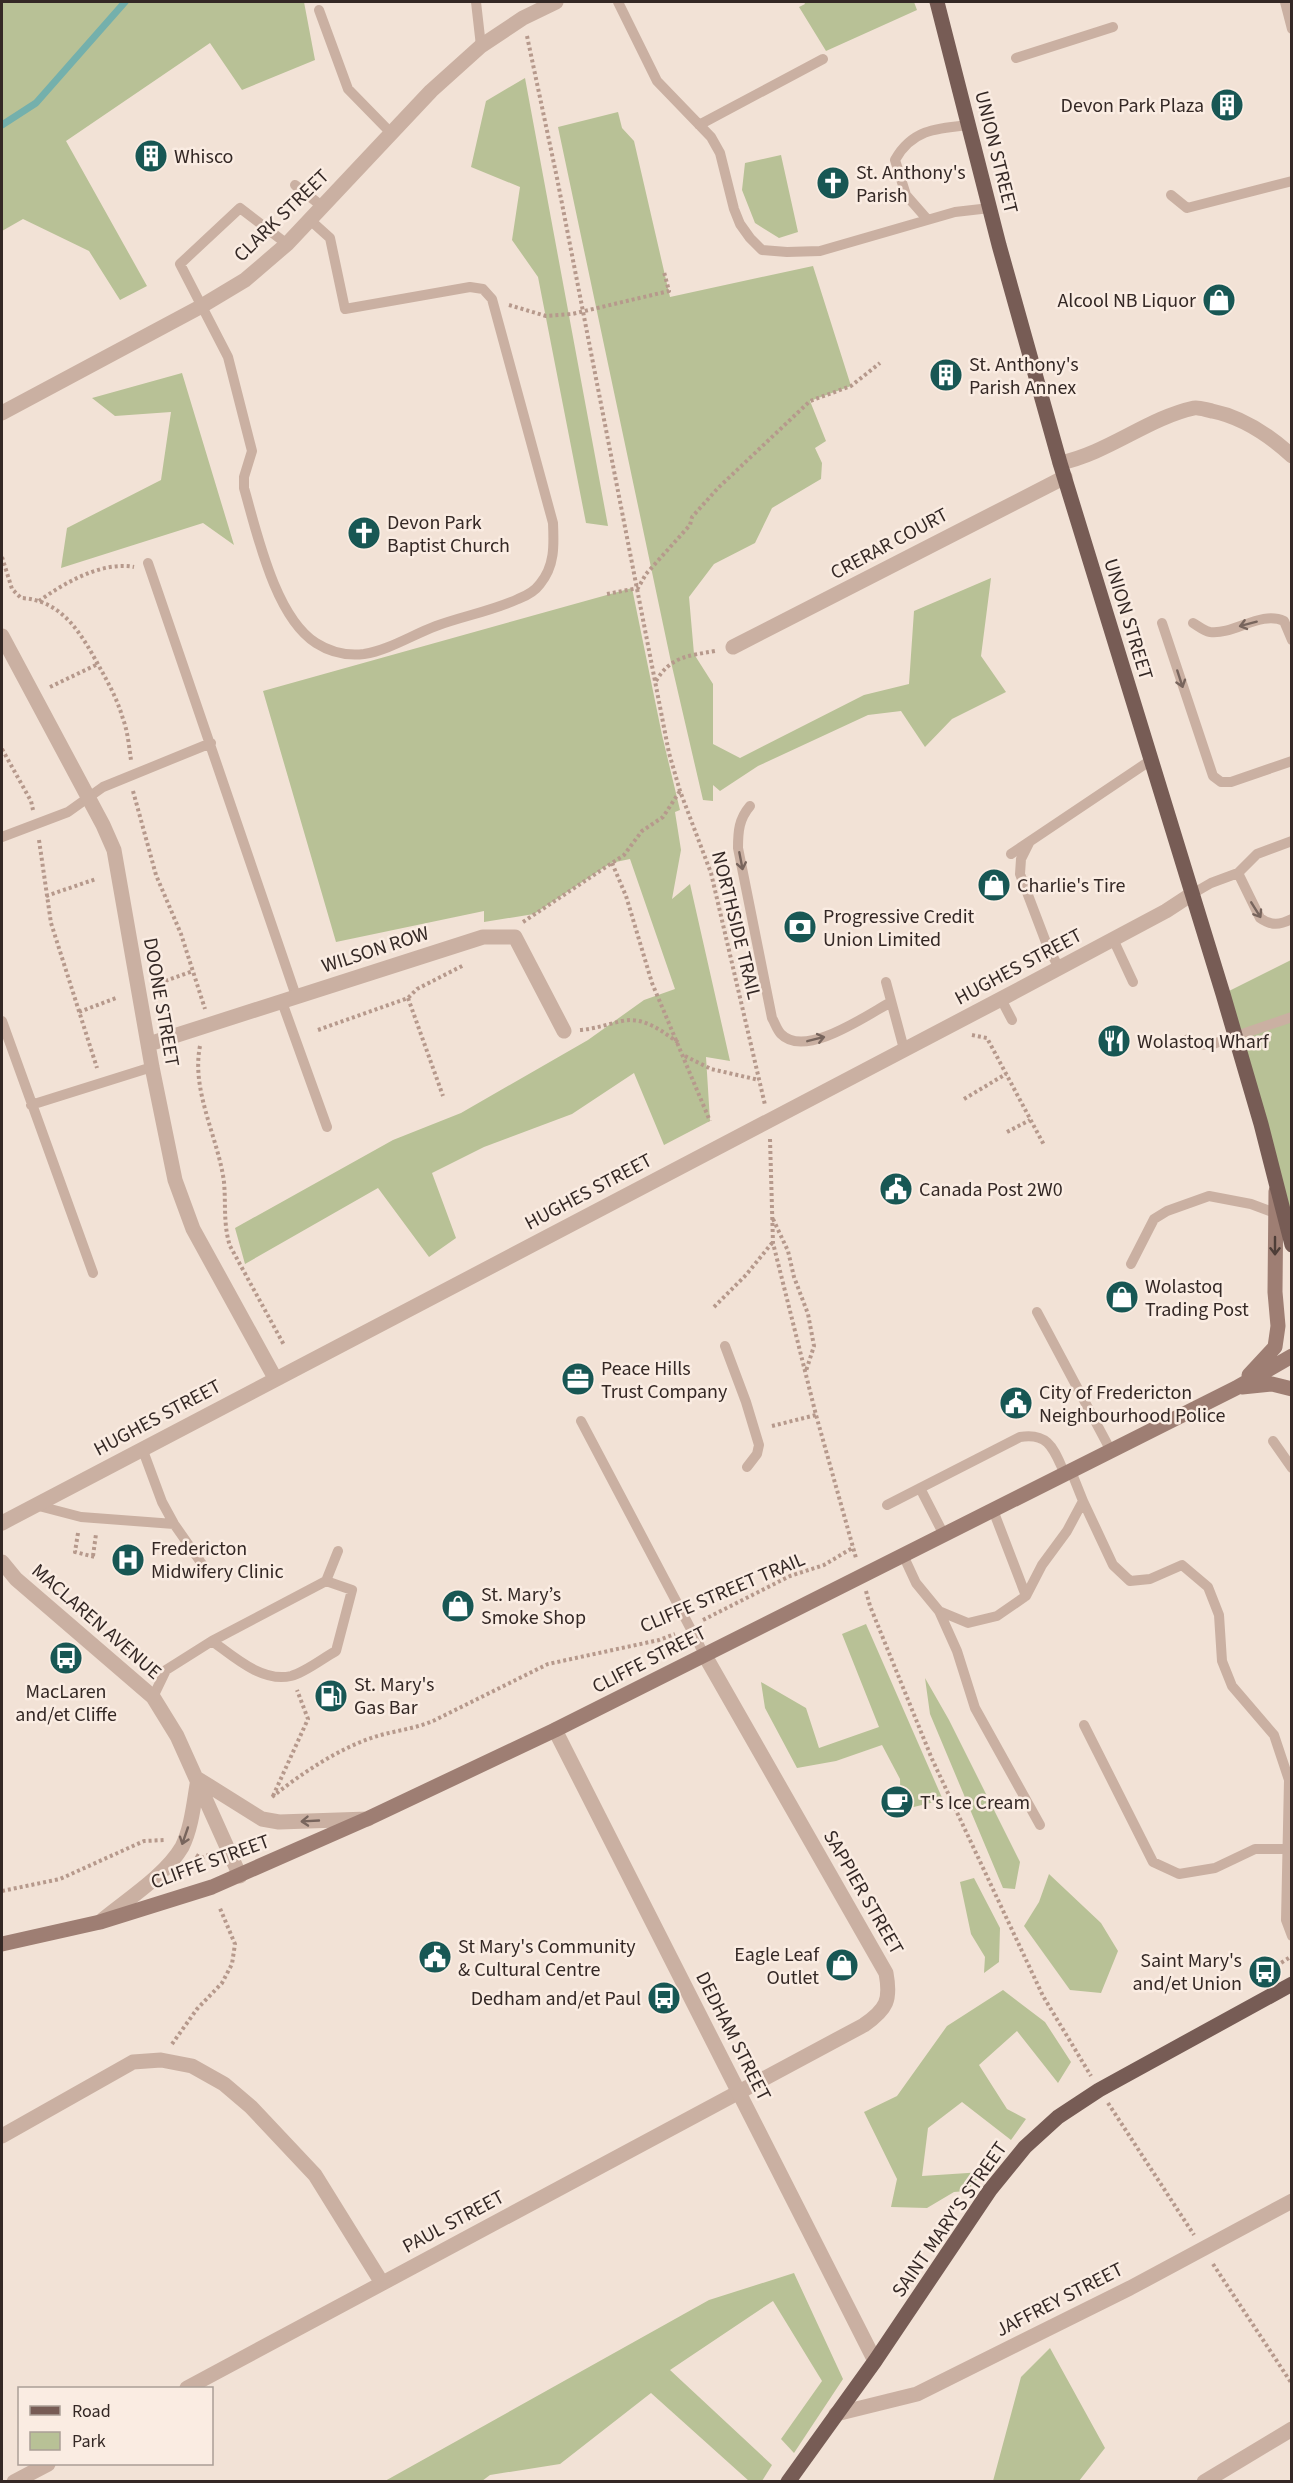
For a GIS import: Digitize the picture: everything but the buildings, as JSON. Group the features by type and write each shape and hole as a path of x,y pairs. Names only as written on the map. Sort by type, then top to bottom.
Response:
{"main road":[{"name":"UNION STREET","path":"937,2 990,208 1063,470 1235,1036 1292,1245"},
{"path":"1236,1388 1275,1347 1278,1326 1275,1292 1276,1187"},
{"name":"CLIFFE STREET","path":"2,1944 100,1922 212,1887 369,1818 555,1730 1236,1388 1292,1356"},
{"path":"1236,1388 1272,1384 1292,1389"},
{"name":"SAINT MARY'S STREET","path":"788,2481 875,2361 990,2190 1025,2147 1058,2117 1099,2090 1292,1984"}],"street":[{"name":"CLARK STREET","path":"2,413 200,307 245,280 287,243 431,91 481,46 523,18 556,2"},
{"name":"CRERAR COURT","path":"733,648 1082,458 1167,418 1196,407 1227,414 1251,426 1275,441 1292,456"},
{"name":"DOONE STREET","path":"2,636 114,850 152,1068 175,1180 193,1228 274,1378"},
{"name":"HUGHES STREET","path":"2,1523 274,1378 1001,999 1166,911 1192,894"},
{"name":"WILSON ROW","path":"149,1044 483,937 515,937 564,1030"},
{"name":"MACLAREN AVENUE","path":"2,1562 33,1594 153,1697 177,1736 198,1779 240,1876"},
{"name":"SAPPIER STREET","path":"704,1654 886,1973 890,1994 881,2013 864,2025 738,2091"},
{"name":"DEDHAM STREET","path":"555,1730 875,2361"},
{"path":"100,1922 167,1866 182,1846 188,1830 198,1779 262,1819 279,1822 369,1818"},
{"path":"2,2136 133,2062 161,2060 192,2066 224,2085 260,2115 315,2175 382,2283"},
{"name":"PAUL STREET","path":"189,2387 738,2091"},
{"name":"JAFFREY STREET","path":"836,2414 917,2394 1130,2288 1292,2201"},
{"path":"1204,2481 1292,2429"},
{"path":"14,2481 44,2465"}],"lane":[{"path":"476,2 481,46"},
{"path":"618,2 657,81 711,137 720,153 740,224 762,250 820,251 927,219 955,212 990,208"},
{"path":"1286,2 1292,29"},
{"path":"320,10 348,89 391,133"},
{"path":"1016,58 1113,27"},
{"path":"699,124 823,59"},
{"path":"927,219 906,195 899,178 896,160 902,147 912,138 939,128 969,125"},
{"path":"1171,195 1186,208 1292,181"},
{"path":"295,185 323,207"},
{"path":"287,243 240,208 180,264 200,307 228,357 252,451 244,477 244,489 265,564 288,610 302,631 328,650 346,654 364,654 382,649 447,621 528,595 539,586 552,561 553,523 492,298 483,289 470,287 345,309 330,238 310,220"},
{"path":"148,563 212,743 297,996"},
{"path":"1193,623 1208,632 1219,632 1273,617 1284,621 1292,640"},
{"path":"1162,623 1213,776 1221,782 1232,782 1292,761"},
{"path":"2,837 68,812 103,787 212,743"},
{"path":"1011,854 1151,760"},
{"path":"750,806 742,816 738,830 738,848 772,1018 781,1034 799,1043 820,1040 891,1002"},
{"path":"1192,894 1211,883 1238,873 1257,854 1292,841"},
{"path":"1029,843 1021,859 1020,874 1047,945 1059,968"},
{"path":"1238,873 1260,918 1275,924 1292,919"},
{"path":"1113,939 1133,982"},
{"path":"886,982 904,1049"},
{"path":"1001,999 1012,1020"},
{"path":"282,1002 327,1127"},
{"path":"1188,1039 1199,1046 1213,1044 1292,1017"},
{"path":"2,1021 93,1273"},
{"path":"31,1105 152,1068"},
{"path":"1131,1264 1154,1219 1167,1211 1209,1196 1251,1204 1275,1213"},
{"path":"1037,1312 1111,1451"},
{"path":"725,1346 759,1445 757,1454 747,1467"},
{"path":"581,1421 704,1654"},
{"path":"888,1505 1020,1437 1040,1436 1048,1442 1068,1472 1113,1565 1130,1581 1150,1580 1182,1565 1208,1587 1219,1615 1222,1661 1232,1686 1274,1734 1289,1780 1286,1920 1292,1936"},
{"path":"1273,1441 1292,1468"},
{"path":"142,1448 162,1502 174,1524 202,1564"},
{"path":"920,1488 944,1535"},
{"path":"939,1611 968,1623 997,1616 1026,1596 1042,1565 1067,1531 1083,1501"},
{"path":"34,1505 81,1517 174,1524"},
{"path":"993,1510 1026,1596"},
{"path":"153,1697 166,1670 212,1641 326,1581 338,1551"},
{"path":"903,1555 916,1583 939,1611 957,1651 975,1708 1040,1825"},
{"path":"212,1641 256,1671 278,1676 292,1676 336,1651 352,1590 326,1581"},
{"path":"1084,1725 1153,1862 1179,1874 1215,1868 1255,1849 1286,1849"}],"path":[{"name":"NORTHSIDE TRAIL","path":"523,18 669,753 680,791 711,873 766,1107"},
{"path":"492,298 546,316 582,312 669,291 664,272"},
{"path":"607,594 638,588 646,574 690,525 692,517 718,488 810,400 851,386 880,363"},
{"path":"2,557 12,589 21,598 54,607 70,620 86,641 124,719 132,788 156,875 181,934 207,1013 197,1062 197,1073 224,1182 225,1229 230,1246 284,1345"},
{"path":"38,601 53,590 96,571 121,565 134,567 148,563"},
{"path":"656,682 664,668 671,662 733,648"},
{"path":"33,696 98,664"},
{"path":"2,749 31,801 51,923 101,1083"},
{"path":"612,863 626,896 652,983 710,1120"},
{"path":"46,896 96,879"},
{"path":"140,991 193,971"},
{"path":"79,1012 116,998"},
{"path":"408,998 443,1096"},
{"path":"564,1030 594,1029 625,1020 647,1023 679,1044"},
{"path":"942,1029 987,1038 1044,1145"},
{"path":"684,1056 711,1069 759,1080"},
{"path":"964,1099 1006,1074"},
{"path":"1007,1132 1030,1120"},
{"path":"770,1137 773,1243 816,1415 856,1557"},
{"path":"771,1215 788,1251 794,1277 808,1314 814,1346 805,1371"},
{"path":"714,1307 746,1275 773,1243"},
{"path":"772,1426 816,1415"},
{"path":"81,1517 75,1552 94,1556 94,1546"},
{"name":"CLIFFE STREET TRAIL","path":"292,1676 308,1719 272,1797 296,1778 374,1737 433,1721 548,1664 659,1640 689,1628 790,1576 824,1565 854,1547"},
{"path":"867,1593 870,1606 942,1780 1043,1995 1099,2090 1292,2384"},
{"path":"2,1891 60,1879 144,1842 171,1840"},
{"path":"201,1858 204,1866"},
{"path":"161,2060 197,2009 222,1983 232,1964 235,1944 219,1906"},
{"path":"1271,1969 1292,1956"}],"green space":[{"path":"2,2 304,2 315,60 242,90 210,43 66,141 147,286 120,300 89,251 23,219 2,231"},
{"path":"804,2 914,2 917,10 826,51 799,7 805,4"},
{"path":"525,78 608,526 586,523 538,277 512,240 520,187 471,167 486,101"},
{"path":"618,112 622,128 634,141 670,297 813,266 851,386 810,401 826,441 815,448 822,463 821,479 772,508 755,543 714,564 689,597 694,654 713,684 713,744 740,758 864,695 909,684 914,611 991,578 981,656 1006,692 952,719 925,747 901,711 868,715 758,766 720,791 713,785 713,801 703,800 671,662 558,127"},
{"path":"781,155 798,232 779,238 755,223 742,190 745,163"},
{"path":"182,373 234,545 203,523 61,568 67,528 161,480 171,412 115,416 92,398"},
{"path":"632,588 680,810 675,812 681,850 672,899 690,884 730,1061 706,1057 710,1121 664,1145 634,1073 572,1114 484,1147 432,1173 456,1238 429,1257 378,1188 245,1264 235,1228 393,1140 461,1113 588,1040 644,1000 675,989 630,859 611,863 534,914 484,922 484,911 336,942 263,691"},
{"path":"1291,960 1291,1245 1223,994"},
{"path":"866,1624 943,1800 901,1810 900,1779 882,1745 836,1761 797,1768 765,1708 761,1682 806,1708 819,1748 879,1727 842,1634"},
{"path":"925,1678 949,1720 1020,1862 1015,1889 1003,1888 930,1714"},
{"path":"1049,1874 1101,1923 1118,1951 1101,1993 1070,1990 1024,1926 1039,1902"},
{"path":"974,1878 1000,1928 999,1962 984,1973 985,1957 971,1934 960,1882"},
{"path":"1003,1990 1045,2022 1071,2062 1058,2083 1017,2031 979,2065 1007,2109 1026,2119 1011,2140 962,2102 928,2128 922,2176 983,2172 967,2191 954,2192 927,2208 891,2207 897,2179 864,2112 897,2096 947,2026"},
{"path":"794,2273 843,2379 794,2453 781,2439 822,2381 773,2301 670,2370 772,2465 762,2481 749,2481 651,2393 560,2464 490,2475 482,2481 385,2481 709,2300"},
{"path":"1050,2348 1105,2448 1079,2481 993,2481 1021,2377"}],"waterway":[{"path":"2,125 36,103 125,2"}],"place":[{"name":"Devon Park Plaza","path":"1227,105"},
{"name":"Whisco","path":"151,156"},
{"name":"St. Anthony's Parish","path":"833,183"},
{"name":"Alcool NB Liquor","path":"1219,300"},
{"name":"St. Anthony's Parish Annex","path":"946,375"},
{"name":"Devon Park Baptist Church","path":"364,533"},
{"name":"Charlie's Tire","path":"994,885"},
{"name":"Progressive Credit Union Limited","path":"800,927"},
{"name":"Wolastoq Wharf","path":"1114,1041"},
{"name":"Canada Post 2W0","path":"896,1189"},
{"name":"Wolastoq Trading Post","path":"1122,1297"},
{"name":"Peace Hills Trust Company","path":"578,1379"},
{"name":"City of Fredericton Neighbourhood Police","path":"1016,1403"},
{"name":"Fredericton Midwifery Clinic","path":"128,1560"},
{"name":"St. Mary’s Smoke Shop","path":"458,1606"},
{"name":"MacLaren and/et Cliffe","path":"66,1658"},
{"name":"St. Mary's Gas Bar","path":"331,1696"},
{"name":"T's Ice Cream","path":"897,1802"},
{"name":"St Mary's Community & Cultural Centre","path":"435,1957"},
{"name":"Eagle Leaf Outlet","path":"842,1965"},
{"name":"Saint Mary's and/et Union","path":"1265,1972"},
{"name":"Dedham and/et Paul","path":"664,1998"}]}
